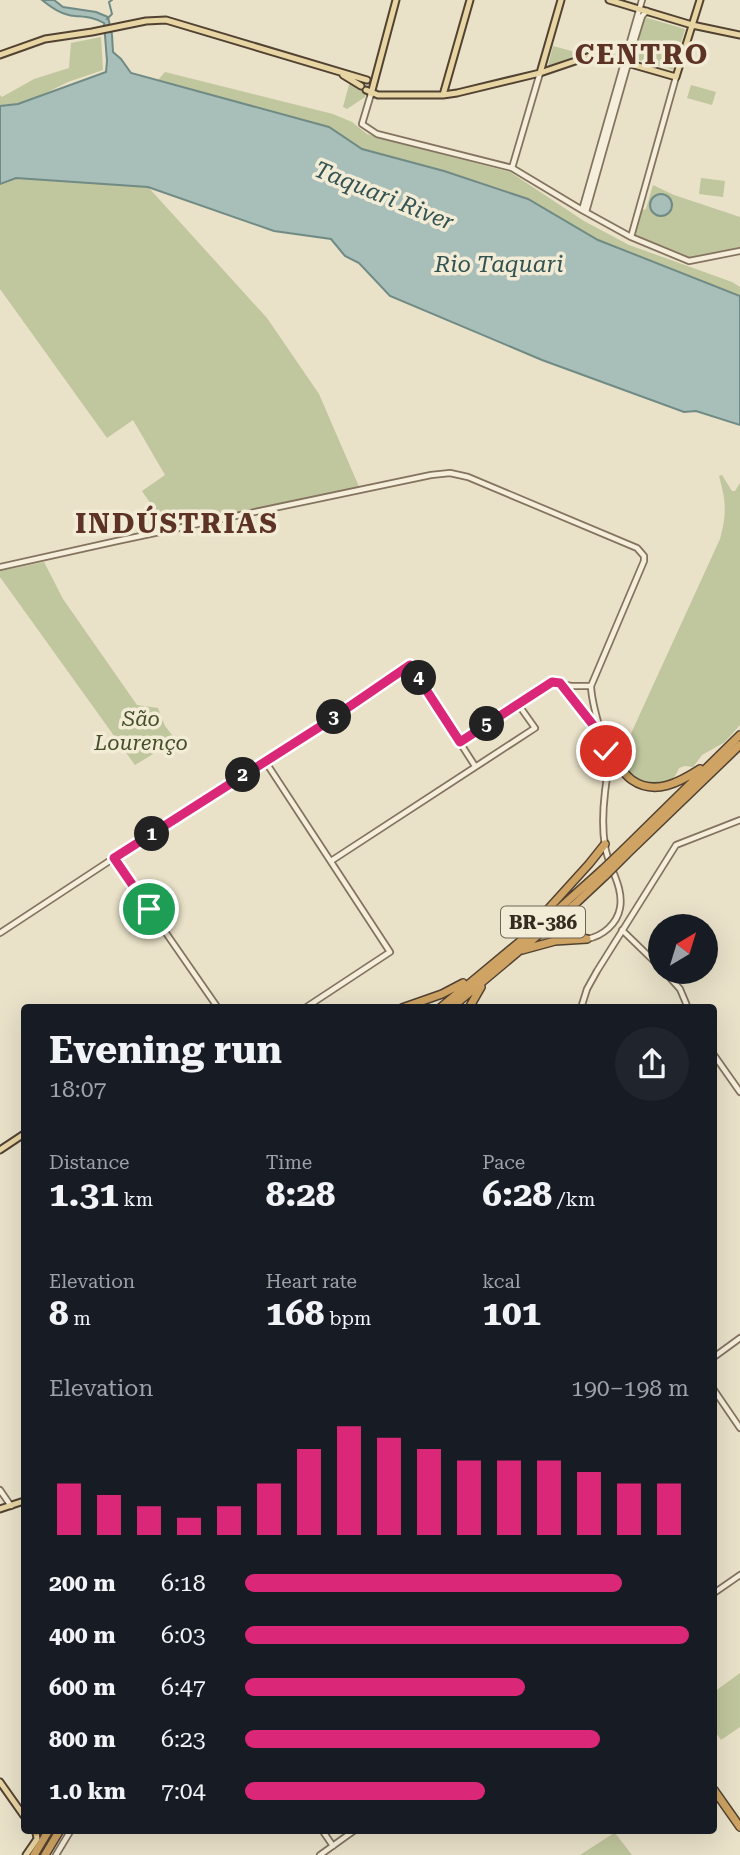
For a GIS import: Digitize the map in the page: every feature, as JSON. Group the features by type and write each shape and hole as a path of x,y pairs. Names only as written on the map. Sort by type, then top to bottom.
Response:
{"highway":[{"name":"BR-386","path":"625,852 713,762 740,739"},
{"name":"BR-386","path":"445,1004 519,951 574,905 604,872 740,739"},
{"path":"607,756 632,780 655,787 664,787 682,780 713,762"},
{"path":"520,941 604,844"},
{"path":"570,885 572,872"},
{"name":"BR-386","path":"454,1004 520,941 604,872"},
{"path":"574,905 568,917 570,925 576,934 587,939"},
{"path":"519,951 555,941 587,939"},
{"path":"413,1004 485,975"},
{"path":"471,1004 485,975"},
{"path":"717,1794 740,1827"},
{"path":"34,1855 47,1834"},
{"path":"45,1855 58,1834"}],"main road":[{"path":"368,86 377,73 396,0"},
{"path":"443,95 470,0"},
{"path":"539,72 561,0"},
{"path":"609,0 692,25 740,35"},
{"path":"0,55 45,39 146,21 166,20 337,71 384,95 443,95 468,91 552,70 596,54 676,77 700,0"},
{"path":"0,1147 21,1134"},
{"path":"0,1509 21,1502"},
{"path":"0,1782 21,1812"},
{"path":"24,1855 37,1839 36,1834"}],"street":[{"path":"584,211 642,0"},
{"path":"618,89 627,66 632,64 629,58 642,16 647,11"},
{"path":"512,168 539,72"},
{"path":"631,237 676,77"},
{"path":"368,86 362,124 377,134 512,168 631,237 689,261 740,251"},
{"path":"0,567 388,483 446,473 457,474 641,551 644,561 591,686 592,701 607,756 604,844 620,889 621,905 616,920 603,934 587,939"},
{"path":"0,933 321,726 410,665 475,766"},
{"path":"460,742 552,682 591,686"},
{"path":"560,683 601,735"},
{"path":"572,698 576,686"},
{"path":"331,861 535,728 518,704"},
{"path":"265,761 390,952 311,1004"},
{"path":"582,1004 587,989 676,845 740,820"},
{"path":"114,858 215,1004"},
{"path":"622,930 648,955"},
{"path":"676,984 686,1004"},
{"path":"717,1059 740,1092"},
{"path":"717,1355 740,1338"},
{"path":"717,1394 740,1428"},
{"path":"0,1490 10,1506"},
{"path":"717,1591 740,1576"},
{"path":"56,1855 69,1834"},
{"path":"325,1834 333,1846"},
{"path":"320,1855 350,1834"}],"green space":[{"path":"644,17 685,29 673,70 632,58"},
{"path":"101,37 103,70 68,82 17,107 0,109 0,95 2,97 34,79 69,68 71,43"},
{"path":"553,46 575,52 577,55 548,66"},
{"path":"165,72 333,114 352,122 367,134 510,172 584,221 629,245 732,282 740,287 740,296 598,240 528,199 444,171 362,149 329,127 158,80"},
{"path":"350,81 366,93 365,97 347,109 343,107"},
{"path":"691,85 716,92 712,105 687,98"},
{"path":"16,178 148,187 267,318 319,394 360,489 169,530 142,491 165,475 133,420 107,438 0,289 0,184"},
{"path":"701,178 725,181 723,197 699,194"},
{"path":"653,185 674,195 740,217 740,247 689,258 636,237 642,210 646,209"},
{"path":"722,475 732,491 735,491 740,483 740,725 725,742 702,755 693,767 679,768 667,783 652,784 635,777 621,765 623,751 720,539 725,514 719,476"},
{"name":"São Lourenço","path":"44,562 63,599 137,705 158,708 165,726 176,740 135,765 0,577 0,571"},
{"path":"569,911 568,927 574,937 527,946"},
{"path":"740,1673 740,1727 721,1740 717,1734 717,1690"},
{"path":"616,1834 632,1855 580,1855"}],"water":[{"name":"Rio Taquari","path":"42,0 54,0 63,7 96,12 108,17 113,52 131,73 329,127 362,149 444,171 528,199 598,240 740,296 740,425 696,411 684,412 542,360 390,296 359,263 345,256 331,239 274,231 148,187 16,178 0,184 0,106 18,104 106,72 104,23 93,18 66,14"},
{"path":"661,194 669,197 672,205 669,213 661,216 653,213 650,205 653,197"}],"waterway":[{"path":"107,19 112,14 109,2 112,0"}],"district":[{"name":"CENTRO","path":"642,54"},
{"name":"INDÚSTRIAS","path":"177,523"}],"route":[{"path":"149,909 114,858 321,726 410,665 460,742 555,682 560,683 601,735 606,751"}],"water label":[{"name":"Taquari River","path":"384,196"}]}
